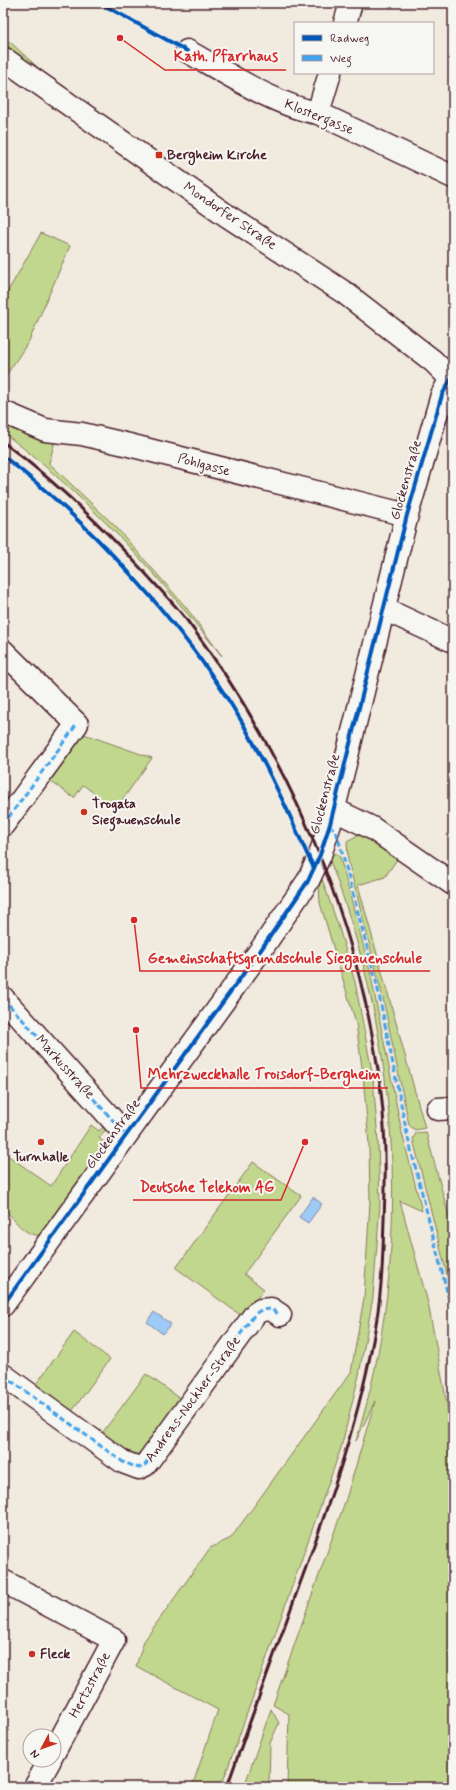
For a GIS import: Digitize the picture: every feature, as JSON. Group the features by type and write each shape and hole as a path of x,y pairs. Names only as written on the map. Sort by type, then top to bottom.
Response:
{"street":[{"path":"345,22 351,3"},
{"name":"Klostergasse","path":"187,51 277,100 306,111 318,113 453,177"},
{"name":"Mondorfer Straße","path":"4,62 226,215 345,293 452,377"},
{"path":"318,113 330,74"},
{"name":"Glockenstraße","path":"3,1305 260,951 308,881 320,855 333,809 407,515 442,395 452,377"},
{"name":"Pohlgasse","path":"3,412 45,430 82,434 129,445 407,515"},
{"path":"384,609 453,641"},
{"path":"3,651 77,724 3,825"},
{"path":"333,809 372,828 453,884"},
{"name":"Markusstraße","path":"3,998 126,1135"},
{"name":"Andreas-Nockher-Straße","path":"3,1375 123,1462 139,1468 145,1465 149,1460 255,1314 261,1310 271,1309 280,1315"},
{"name":"Hertzstraße","path":"3,1581 114,1640 62,1737"},
{"path":"35,1787 46,1768"}],"green space":[{"path":"3,39 10,42 45,74 67,90 68,96 3,47"},
{"path":"41,233 70,246 29,341 3,380 3,300"},
{"path":"3,421 55,441 49,463 115,526 185,606 222,656 176,599 124,541 65,484 3,432"},
{"path":"84,734 152,758 116,809 83,785 74,798 50,781"},
{"path":"358,835 365,836 398,858 385,877 358,885 425,1128 415,1130 409,1125 383,998 348,860 347,841"},
{"path":"336,853 340,857 370,971 402,1133 422,1211 400,1201 428,1303 452,1431 453,1787 287,1787 289,1714 273,1705 346,1499 375,1401 356,1441 375,1370 387,1297 392,1223 391,1149 385,1075 372,1002 354,930 330,861 333,854"},
{"path":"322,879 339,928 355,982 373,1077 378,1142 380,1204 373,1297 359,1375 341,1448 221,1787 192,1787 218,1710 136,1666 144,1641 210,1548 231,1538 351,1372 364,1298 370,1202 369,1144 363,1075 356,1023 320,903 319,885"},
{"path":"91,1125 99,1131 103,1127 106,1129 99,1138 104,1142 109,1137 111,1138 42,1235 30,1233 20,1226 3,1207 3,1152 51,1186"},
{"path":"426,1132 453,1231 453,1299 413,1139 416,1133"},
{"path":"253,1162 301,1196 244,1274 264,1289 243,1317 176,1268"},
{"path":"74,1332 110,1359 70,1414 34,1387"},
{"path":"146,1374 184,1401 144,1456 134,1459 100,1436"},
{"path":"271,1709 279,1723 270,1743 269,1787 244,1787"}],"water":[{"path":"313,1197 322,1204 308,1223 299,1217"},
{"path":"154,1312 171,1324 163,1334 147,1322"}],"railway":[{"path":"3,442 59,488 95,521 129,556 186,619 223,672 257,727 287,784 314,843 337,903 356,965 371,1028 383,1108 385,1171 381,1285 370,1358 353,1425 333,1491 227,1787"}],"marked path":[{"path":"3,825 77,724"},
{"path":"330,824 337,835 342,852 377,985 407,1134 453,1315"},
{"path":"3,998 126,1135"},
{"path":"3,1375 123,1462 139,1468 145,1465 149,1460 255,1314 261,1310 271,1309 280,1315"}],"cycle path":[{"path":"100,3 187,51"},
{"path":"3,1305 260,951 308,881 320,855 330,824 407,515 442,395 451,379 453,370"},
{"path":"3,456 70,513 103,545 165,614 193,650 219,686 247,731 290,815 314,868"}],"place":[{"name":"Kath. Pfarrhaus","path":"120,38"},
{"name":"Bergheim Kirche","path":"159,155"},
{"name":"Trogata Siegauenschule","path":"84,812"},
{"name":"Gemeinschaftsgrundschule Siegauenschule","path":"134,920"},
{"name":"Mehrzweckhalle Troisdorf-Bergheim","path":"136,1030"},
{"name":"Turnhalle","path":"41,1142"},
{"name":"Deutsche Telekom AG","path":"305,1142"},
{"name":"Fleck","path":"32,1654"}]}
